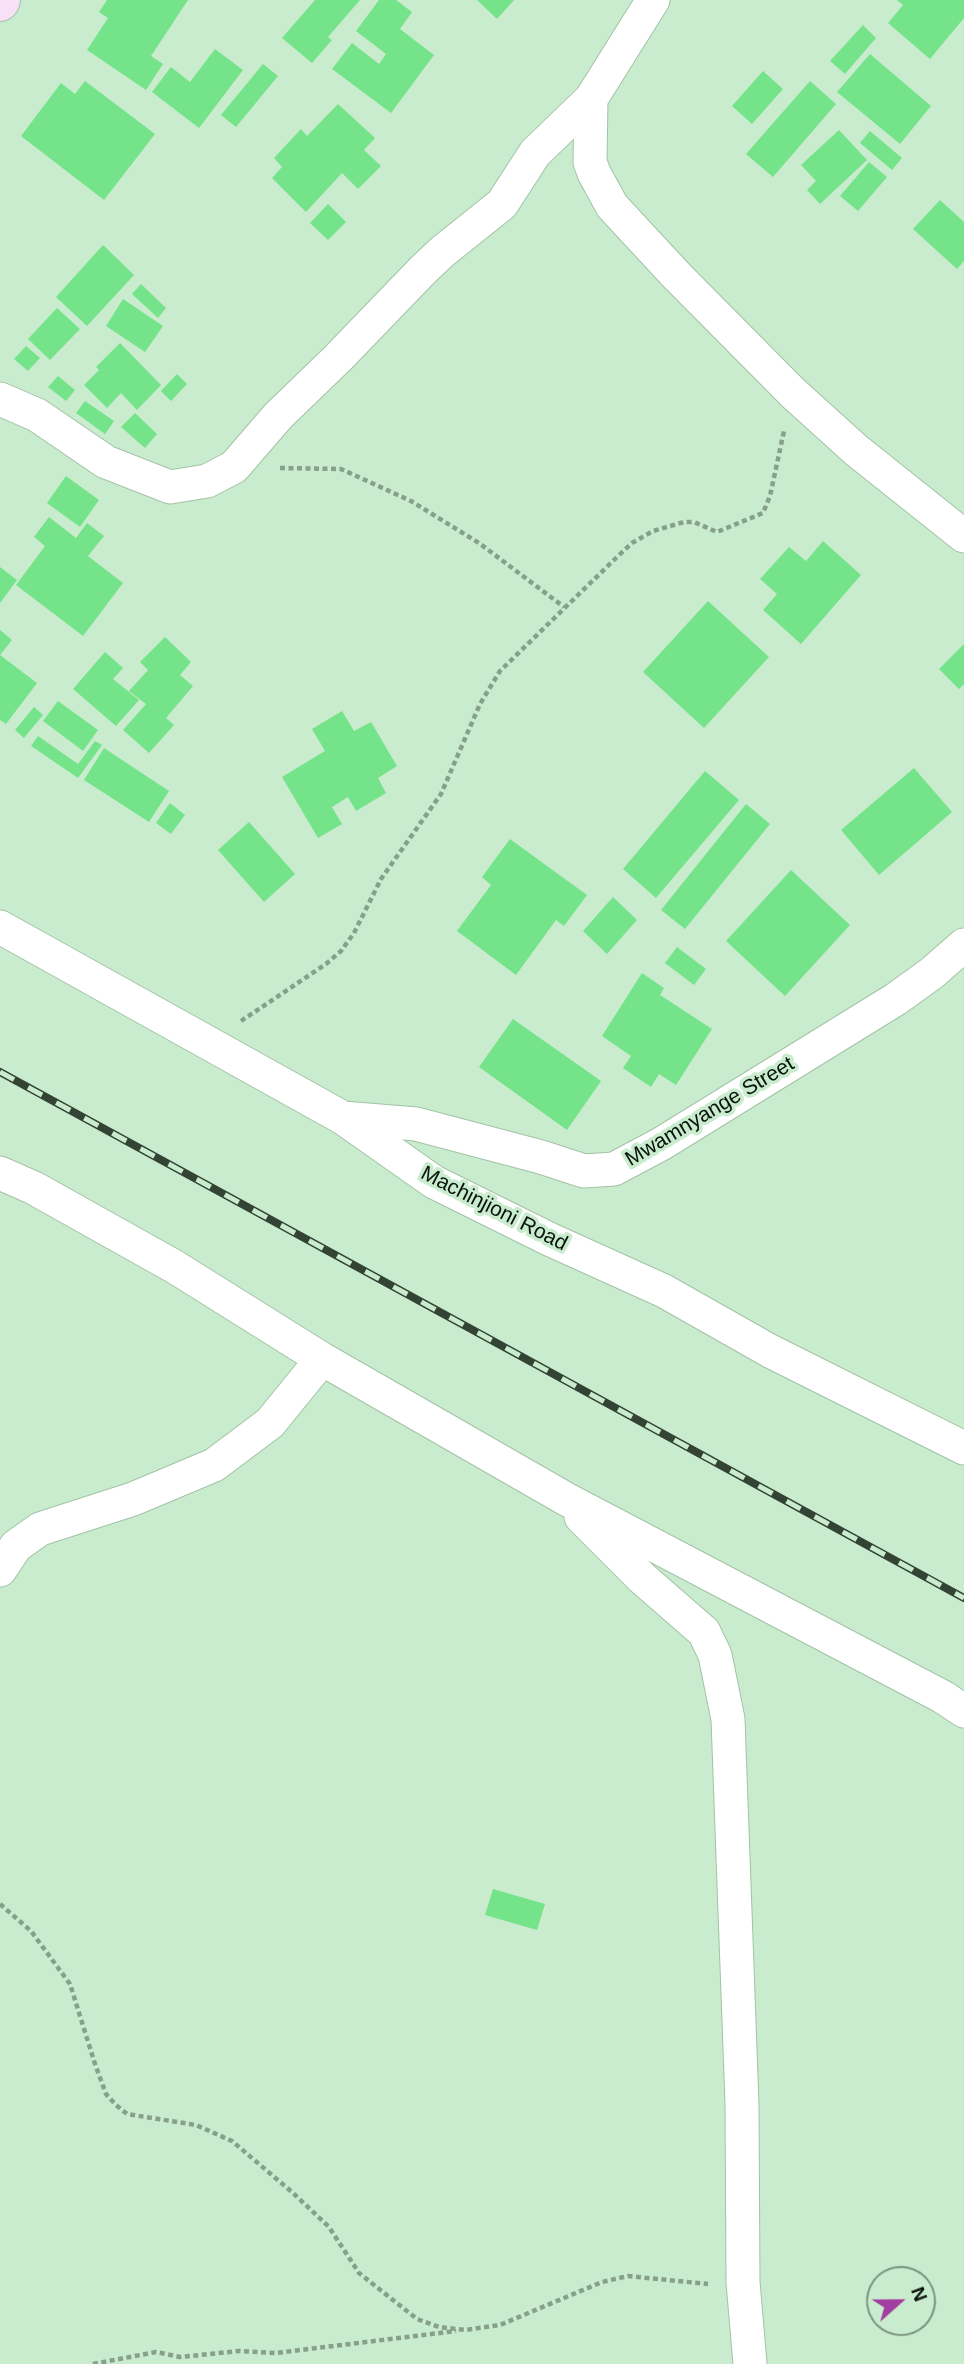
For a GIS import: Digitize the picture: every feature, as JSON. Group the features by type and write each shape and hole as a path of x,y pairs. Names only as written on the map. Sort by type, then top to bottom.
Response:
{"street":[{"path":"0,399 37,415 106,461 170,487 208,481 234,467 278,416 432,261 502,204 535,153 591,99 653,0"},
{"path":"591,99 590,162 612,206 793,393 856,450 964,536"},
{"name":"Machinjioni Road","path":"0,927 343,1118 434,1182 549,1239 664,1291 770,1351 964,1448"},
{"name":"Mwamnyange Street","path":"343,1118 416,1124 584,1171 614,1169 662,1144 896,999 964,945"},
{"path":"0,1172 34,1188 175,1267 322,1359 566,1499 943,1697 964,1711"},
{"path":"0,1570 16,1546 40,1529 133,1499 214,1465 270,1423 322,1359"},
{"path":"566,1499 606,1544 704,1632 715,1655 728,1719 742,2104 743,2283 750,2364"}],"path":[{"path":"208,1043 326,964 341,951 354,933 381,879 441,794 480,704 500,671 632,543 653,531 694,522 714,532 720,531 763,513 770,496 793,393"},
{"path":"234,467 341,469 422,508 479,543 565,607"},
{"path":"0,1903 31,1931 70,1984 106,2094 116,2105 127,2114 196,2125 232,2141 329,2227 359,2273 385,2295 417,2319 439,2327 465,2330"},
{"path":"93,2364 156,2352 180,2357 239,2351 276,2353 500,2325 602,2282 628,2276 710,2284 743,2283"}],"building":[{"path":"107,0 188,0 151,56 163,64 146,90 87,50 108,18 99,12"},
{"path":"315,0 360,0 328,37 332,40 312,63 282,38"},
{"path":"379,0 396,0 412,12 400,29 434,55 391,113 332,69 352,43 379,64 386,54 356,31"},
{"path":"477,0 514,0 497,19"},
{"path":"897,0 964,0 964,18 930,59 888,23 903,5"},
{"path":"863,25 876,38 845,74 830,61"},
{"path":"215,49 243,70 199,128 152,92 171,67 190,82"},
{"path":"870,54 931,106 900,144 837,92"},
{"path":"263,64 278,76 236,127 221,115"},
{"path":"763,71 783,89 752,124 732,106"},
{"path":"85,81 155,134 104,200 21,136 61,83 75,94"},
{"path":"810,81 836,104 773,177 746,154"},
{"path":"338,104 375,138 364,150 381,166 358,189 342,173 306,212 272,178 282,167 274,158 301,129 307,136"},
{"path":"839,130 867,160 820,204 807,190 816,181 801,165"},
{"path":"870,131 902,158 892,170 860,143"},
{"path":"869,162 887,177 858,211 840,196"},
{"path":"940,200 964,222 964,261 957,269 913,229"},
{"path":"328,204 346,222 328,240 310,223"},
{"path":"103,245 134,275 87,326 56,297"},
{"path":"141,284 166,308 158,318 132,294"},
{"path":"123,299 163,326 145,352 106,326"},
{"path":"57,308 80,329 50,360 28,339"},
{"path":"120,343 161,385 137,410 121,393 107,408 84,385 99,370 96,367"},
{"path":"26,346 40,358 28,371 14,359"},
{"path":"177,374 187,384 171,401 161,391"},
{"path":"58,376 75,390 66,401 48,387"},
{"path":"85,401 114,421 105,434 76,413"},
{"path":"135,413 157,434 145,448 121,427"},
{"path":"66,476 99,500 80,527 47,503"},
{"path":"49,517 76,538 87,523 104,536 88,556 123,583 83,636 16,585 45,546 34,537"},
{"path":"823,541 861,575 801,644 763,610 777,594 760,579 789,547 806,561"},
{"path":"0,567 17,580 0,603"},
{"path":"708,601 769,657 704,728 643,672"},
{"path":"0,630 12,640 0,655"},
{"path":"165,637 191,662 180,675 193,686 166,718 174,725 149,753 123,730 146,704 129,691 148,670 140,662"},
{"path":"964,644 964,684 959,689 939,669"},
{"path":"105,652 123,668 113,679 139,700 116,726 73,689"},
{"path":"0,655 37,683 6,724 0,720"},
{"path":"58,701 98,730 83,751 43,721"},
{"path":"34,707 43,715 24,738 15,730"},
{"path":"342,711 354,731 371,722 397,766 378,778 386,793 356,811 348,797 332,807 342,824 318,838 282,777 325,751 312,729"},
{"path":"38,736 78,764 95,741 102,745 78,778 31,746"},
{"path":"104,748 169,791 149,822 84,780"},
{"path":"914,768 952,812 879,875 841,830"},
{"path":"705,771 739,800 656,898 623,869"},
{"path":"170,803 185,815 171,834 156,823"},
{"path":"746,804 770,824 685,929 661,910"},
{"path":"249,822 295,874 264,902 218,850"},
{"path":"510,839 587,895 564,926 556,920 516,975 457,931 491,885 482,877"},
{"path":"791,870 850,925 785,996 726,941"},
{"path":"613,897 637,920 607,954 583,931"},
{"path":"677,947 706,969 694,985 665,963"},
{"path":"642,973 664,988 660,995 712,1029 676,1085 659,1074 651,1087 623,1068 631,1056 602,1036"},
{"path":"513,1019 601,1081 567,1130 479,1067"},
{"path":"493,1889 545,1904 537,1930 485,1915"}],"railway":[{"path":"0,1072 964,1598"}]}
